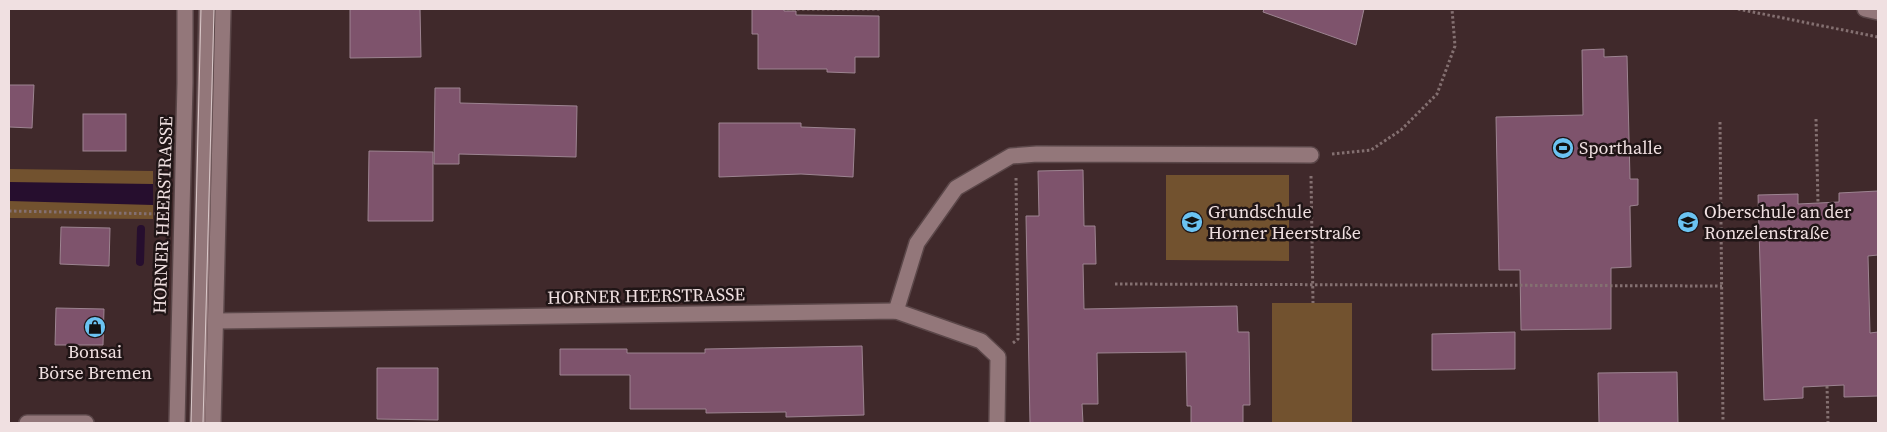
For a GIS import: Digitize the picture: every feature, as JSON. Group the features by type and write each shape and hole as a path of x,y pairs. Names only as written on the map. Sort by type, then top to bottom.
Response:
{"main road":[{"name":"HORNER HEERSTRASSE","path":"177,423 185,9"},
{"path":"198,423 207,9"},
{"path":"213,423 223,9"},
{"path":"1865,9 1878,12"},
{"path":"896,311 917,243 956,188 1011,156 1037,154 1311,155"},
{"name":"HORNER HEERSTRASSE","path":"216,321 896,311 981,341 998,357"},
{"path":"997,423 998,357"},
{"path":"27,423 86,423"}],"path":[{"path":"788,9 880,9"},
{"path":"1314,303 1311,155 1371,150 1401,130 1437,94 1455,46 1452,9"},
{"path":"1738,9 1878,37"},
{"path":"1816,119 1818,203"},
{"path":"1720,122 1723,423"},
{"path":"998,357 1018,339 1016,156"},
{"path":"9,211 181,214"},
{"path":"1115,284 1722,286"},
{"path":"1827,386 1828,423"}],"shaded area":[{"path":"9,169 153,171 153,219 9,218"},
{"path":"1166,175 1289,175 1289,261 1166,260"},
{"path":"9,182 153,184 153,205 9,201"},
{"path":"1272,303 1352,303 1352,423 1272,423"}],"building":[{"path":"350,9 420,9 421,57 350,58"},
{"path":"752,9 784,9 784,11 796,11 796,15 879,16 879,57 855,57 855,73 827,72 827,69 758,69 758,34 752,34"},
{"path":"1264,9 1364,9 1356,45 1263,12"},
{"name":"Sporthalle","path":"1604,49 1604,57 1627,56 1630,179 1638,179 1638,205 1630,206 1631,267 1611,268 1611,329 1521,330 1520,270 1499,270 1496,117 1583,115 1582,50"},
{"path":"9,85 34,85 32,128 9,127"},
{"path":"435,88 460,88 460,103 577,106 576,157 459,154 459,164 434,164"},
{"path":"83,114 126,114 126,151 83,151"},
{"path":"719,123 801,123 801,127 855,129 853,177 801,174 719,177"},
{"path":"369,151 433,152 433,221 368,221"},
{"path":"1083,170 1084,226 1095,226 1096,264 1083,264 1084,309 1237,306 1238,332 1249,332 1250,405 1243,405 1243,423 1191,423 1191,406 1187,406 1186,352 1097,353 1098,404 1082,404 1083,423 1030,423 1026,216 1039,216 1038,171"},
{"path":"1878,191 1878,255 1868,256 1870,333 1878,332 1878,396 1844,397 1844,385 1803,387 1803,398 1764,400 1758,195 1798,194 1798,204 1839,202 1839,193"},
{"path":"61,227 110,228 109,266 60,264"},
{"path":"56,308 104,309 103,345 55,345"},
{"path":"1515,332 1515,369 1432,370 1432,334"},
{"path":"862,346 864,415 786,417 786,412 706,413 706,409 630,409 630,375 560,375 560,349 627,349 627,353 705,353 705,349"},
{"path":"377,368 438,368 438,420 377,419"},
{"path":"1677,372 1678,423 1599,423 1598,373"}],"waterway":[{"path":"140,262 141,229"}],"tram line":[{"path":"191,423 201,9"},
{"path":"203,423 214,9"}],"place":[{"name":"Sporthalle","path":"1563,148"},
{"name":"Grundschule Horner Heerstraße","path":"1192,222"},
{"name":"Oberschule an der Ronzelenstraße","path":"1688,222"},
{"name":"Bonsai Börse Bremen","path":"95,327"}]}
